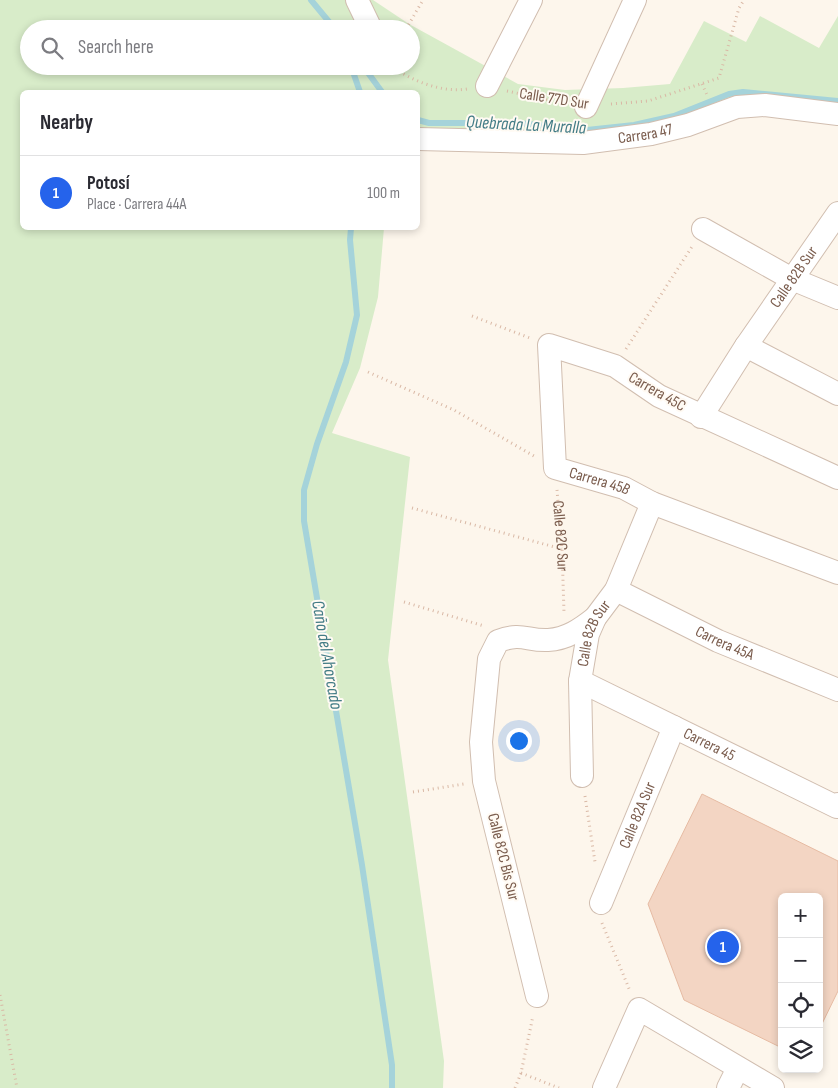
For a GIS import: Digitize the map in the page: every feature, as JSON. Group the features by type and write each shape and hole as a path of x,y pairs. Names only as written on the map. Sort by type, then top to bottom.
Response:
{"street":[{"path":"357,0 367,20"},
{"path":"487,86 531,0"},
{"path":"586,107 636,0"},
{"name":"Carrera 47","path":"420,139 583,143 651,134 688,125 737,107 765,105 838,114"},
{"name":"Calle 82B Sur","path":"701,417 746,346 838,213"},
{"path":"703,229 792,279 838,298"},
{"path":"549,345 555,468"},
{"name":"Carrera 45C","path":"549,345 615,366 659,396 701,417 838,478"},
{"path":"746,346 838,394"},
{"name":"Carrera 45B","path":"555,468 624,488 652,503 793,558 838,572"},
{"name":"Calle 82B Sur","path":"582,776 580,682 584,650 595,618 616,590 652,503"},
{"name":"Carrera 45A","path":"616,590 718,641 838,690"},
{"path":"514,635 548,640 579,630 595,618"},
{"name":"Calle 82C Bis Sur","path":"514,635 498,641 490,659 481,742 484,782 537,996"},
{"name":"Carrera 45","path":"580,682 837,806"},
{"name":"Calle 82A Sur","path":"601,903 674,727"},
{"path":"604,1088 639,1010 773,1088"},
{"path":"728,1088 738,1068"}],"path":[{"path":"412,20 424,0"},
{"name":"Calle 77D Sur","path":"403,75 424,84 449,89 457,90 487,86 538,99 586,107 648,101 719,78 739,8 744,0"},
{"path":"702,84 707,94"},
{"path":"615,366 703,229"},
{"path":"472,316 549,345"},
{"name":"Carrera 45B","path":"368,372 454,410 555,468"},
{"name":"Calle 82C Sur","path":"555,468 562,549 565,636"},
{"path":"412,508 562,549"},
{"path":"404,602 514,635"},
{"path":"413,792 484,782"},
{"path":"0,995 17,1088"},
{"path":"515,1088 521,1073 537,996"},
{"path":"521,1073 559,1088"}],"green space":[{"path":"0,0 373,0 403,20 20,20 20,75 420,75 420,30 518,84 565,90 670,84 704,21 746,42 760,16 819,48 838,16 838,105 760,96 733,96 677,120 593,134 523,130 453,131 420,128 420,90 20,90 20,230 384,230 378,297 360,368 332,433 410,457 388,660 444,1061 443,1088 0,1088"}],"building":[{"path":"702,794 838,861 838,991 823,1022 823,893 778,893 778,1046 684,1000 648,904"}],"waterway":[{"name":"Quebrada La Muralla","path":"311,0 328,20"},
{"name":"Caño del Ahorcado","path":"354,75 359,90"},
{"name":"Quebrada La Muralla","path":"370,75 381,90"},
{"name":"Quebrada La Muralla","path":"420,121 429,123 519,123 587,130 634,125 674,116 729,94 743,92 838,101"},
{"name":"Caño del Ahorcado","path":"351,230 350,240 357,315 346,362 317,444 304,490 304,521 362,865 392,1065 392,1088"}],"place":[{"name":"Potosí","path":"723,947"}]}
